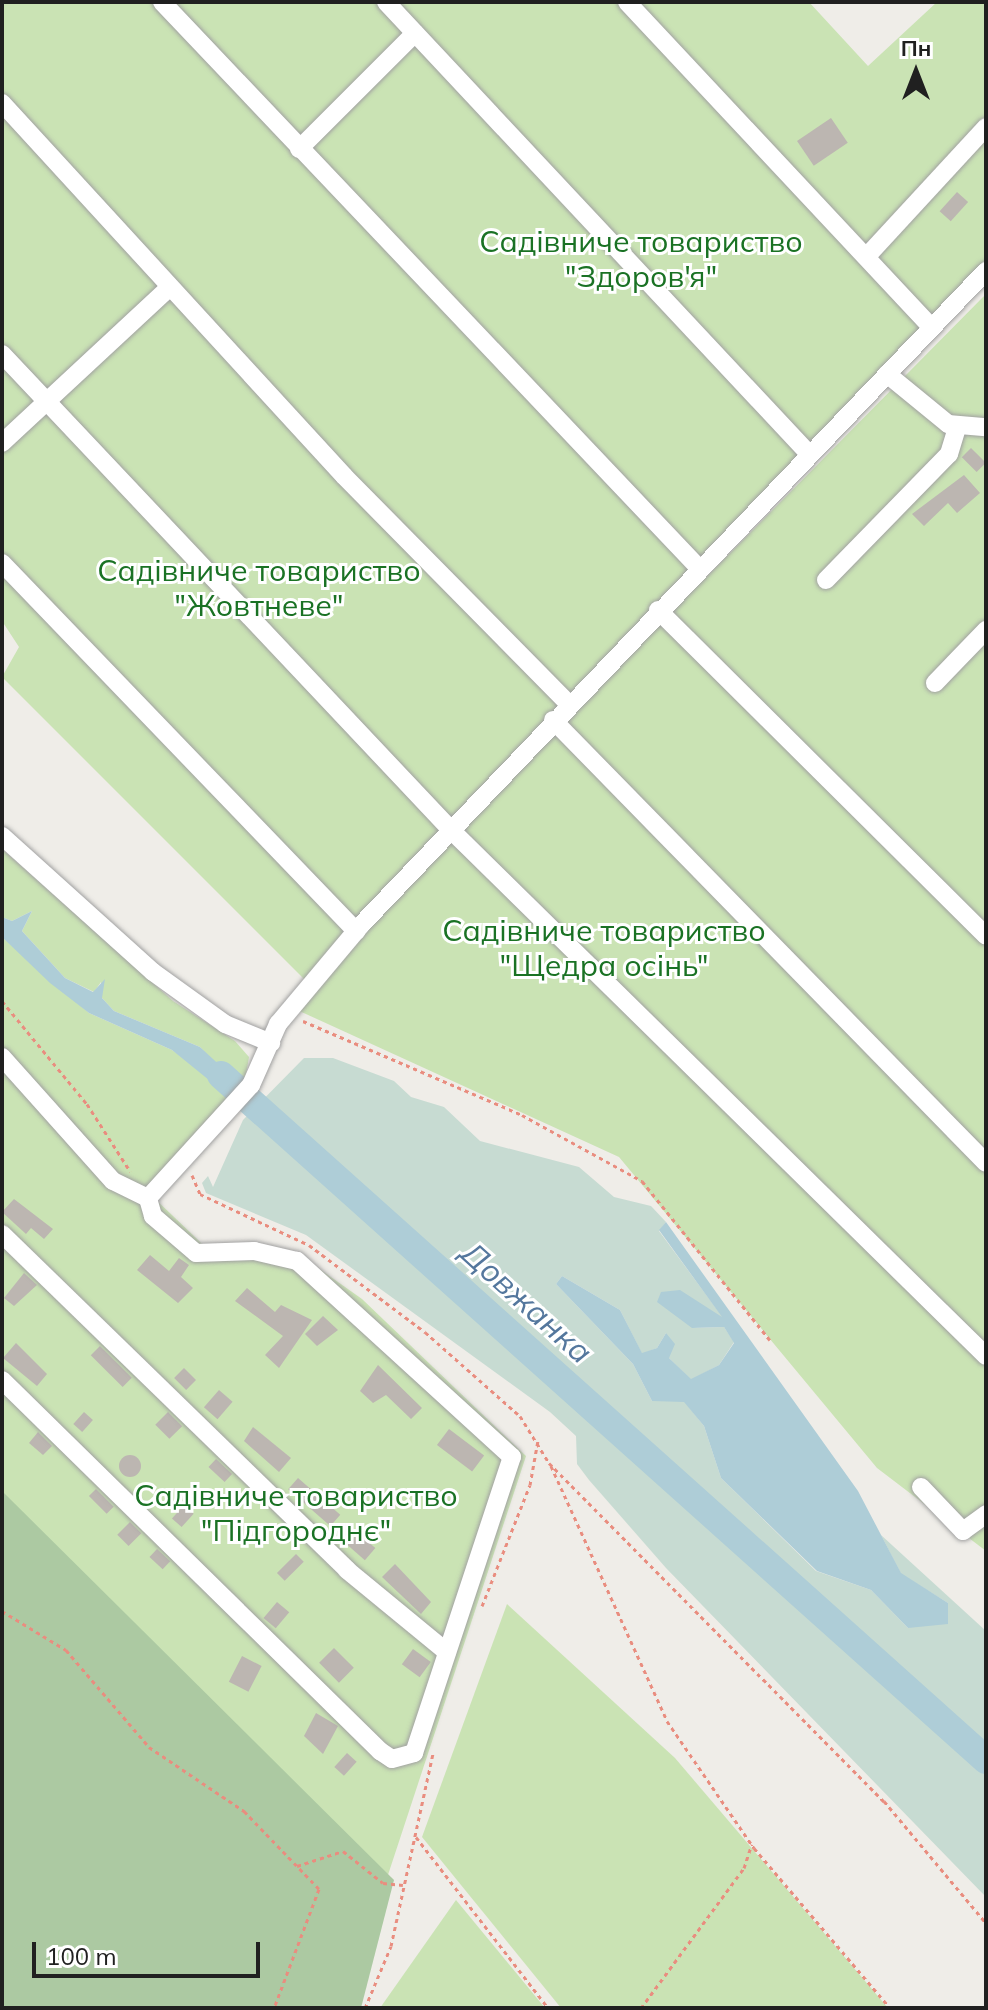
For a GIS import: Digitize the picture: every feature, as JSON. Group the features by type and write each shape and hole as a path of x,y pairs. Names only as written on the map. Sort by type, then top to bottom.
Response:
{"street":[{"path":"162,2 699,568"},
{"path":"386,2 810,455"},
{"path":"627,2 868,255 932,328"},
{"path":"299,149 415,33"},
{"path":"2,103 170,287 569,704"},
{"path":"868,255 986,127"},
{"path":"148,1198 190,1157 251,1085 288,1011 356,931 658,610 932,328 982,283"},
{"path":"2,443 170,287"},
{"path":"2,354 451,830 986,1356"},
{"path":"887,374 957,427 986,427"},
{"path":"826,580 949,454 957,427"},
{"path":"2,563 356,931"},
{"path":"658,610 986,936"},
{"path":"935,683 986,630"},
{"path":"553,720 986,1163"},
{"path":"2,836 153,972 225,1024 271,1043"},
{"path":"2,1057 113,1181 148,1198 153,1216 196,1253 254,1251 297,1261 512,1457 414,1753 392,1759 2,1380"},
{"path":"2,1234 347,1570 447,1652"},
{"path":"921,1487 963,1531 986,1514"}],"path":[{"path":"2,1001 87,1104 148,1198"},
{"path":"288,1011 522,1115 642,1181 770,1340"},
{"path":"190,1157 200,1194 309,1245 458,1360 538,1440 667,1721 752,1844 890,2008"},
{"path":"476,1621 530,1485 538,1440"},
{"path":"549,1463 884,1801 986,1923"},
{"path":"2,1611 66,1650 149,1747 244,1811 319,1889 274,2008"},
{"path":"365,2008 391,1946 433,1751"},
{"path":"414,1836 548,2008"},
{"path":"641,2008 744,1868 752,1844"},
{"path":"297,1866 343,1851 383,1883 404,1885"}],"green space":[{"path":"2,2 809,2 868,66 937,2 986,2 986,265 305,980 2,677 19,647 2,621"},
{"name":"Садівниче товариство \"Щедра осінь\"","path":"986,294 986,1551 877,1468 619,1157 295,1009 335,953"},
{"path":"2,849 173,1001 235,1041 249,1057 245,1080 236,1086 200,1047 114,1011 102,998 101,982 94,992 65,978 22,931 32,911 12,921 2,917"},
{"name":"Садівниче товариство \"Підгороднє\"","path":"2,937 89,1013 172,1050 233,1091 237,1102 151,1195 218,1259 304,1258 362,1299 526,1456 386,1881 2,1504"},
{"path":"304,1058 333,1058 394,1081 411,1097 444,1107 480,1141 579,1167 614,1197 651,1206 666,1222 659,1231 724,1319 692,1328 724,1327 734,1342 719,1365 691,1380 669,1358 666,1333 657,1348 642,1354 620,1310 562,1276 556,1284 633,1364 652,1401 684,1401 704,1426 721,1478 816,1571 871,1590 908,1628 948,1603 901,1574 881,1535 986,1631 986,1897 666,1568 577,1464 576,1436 550,1412 306,1235 206,1193 202,1183 208,1176 213,1187 243,1120"},
{"path":"2,1491 394,1880 361,2008 2,2008"},
{"path":"507,1604 675,1758 888,2008 561,2008 422,1837"},
{"path":"456,1900 545,2008 380,2008"}],"water":[{"path":"32,911 22,931 65,978 93,992 105,979 102,998 114,1011 200,1047 240,1084 220,1089 172,1050 89,1013 50,983 2,937 2,917 12,921"},
{"path":"666,1222 858,1491 901,1573 948,1603 948,1624 908,1628 871,1590 817,1571 721,1478 704,1426 684,1402 652,1401 633,1364 556,1284 562,1276 620,1310 642,1353 657,1348 666,1333 675,1344 669,1358 691,1379 719,1365 734,1343 724,1327 692,1328 657,1302 661,1292 680,1290 722,1317 659,1230"}],"building":[{"path":"831,118 848,143 814,166 797,141"},
{"path":"957,192 968,202 951,221 940,211"},
{"path":"971,448 986,463 977,472 962,457"},
{"path":"964,475 980,493 957,513 948,503 924,526 912,514"},
{"path":"14,1199 53,1229 44,1239 31,1228 26,1234 2,1212"},
{"path":"150,1255 169,1271 179,1258 189,1265 181,1277 193,1288 178,1303 137,1270"},
{"path":"24,1273 37,1285 14,1306 4,1298"},
{"path":"247,1288 275,1312 281,1305 312,1320 279,1368 265,1355 283,1336 235,1301"},
{"path":"323,1316 338,1330 317,1346 305,1334"},
{"path":"16,1343 47,1374 37,1386 3,1358"},
{"path":"100,1346 132,1378 123,1387 91,1355"},
{"path":"378,1365 422,1408 411,1419 386,1395 373,1403 360,1391"},
{"path":"184,1368 196,1380 186,1390 174,1378"},
{"path":"219,1390 233,1402 217,1419 204,1407"},
{"path":"84,1412 93,1420 82,1432 73,1424"},
{"path":"168,1412 182,1426 169,1439 155,1425"},
{"path":"253,1427 291,1458 279,1472 244,1441"},
{"path":"449,1429 484,1455 472,1471 437,1445"},
{"path":"38,1432 52,1446 43,1455 29,1443"},
{"path":"130,1455 138,1458 141,1466 138,1474 130,1477 122,1474 119,1466 122,1458"},
{"path":"216,1459 232,1474 225,1482 208,1467"},
{"path":"298,1478 340,1515 330,1526 288,1489"},
{"path":"96,1489 114,1507 107,1514 89,1496"},
{"path":"184,1505 194,1514 182,1527 172,1518"},
{"path":"130,1522 141,1533 129,1546 117,1535"},
{"path":"358,1533 375,1548 365,1560 348,1545"},
{"path":"157,1549 170,1561 163,1569 149,1557"},
{"path":"296,1554 304,1562 285,1581 277,1573"},
{"path":"395,1564 431,1602 421,1614 382,1577"},
{"path":"277,1602 289,1612 276,1628 264,1618"},
{"path":"334,1648 354,1668 339,1683 319,1663"},
{"path":"413,1649 431,1662 420,1677 402,1664"},
{"path":"242,1656 262,1666 248,1692 229,1682"},
{"path":"316,1713 338,1726 323,1754 304,1736"},
{"path":"347,1753 357,1762 344,1776 334,1767"}],"waterway":[{"name":"Довжанка","path":"221,1075 986,1760"}],"park label":[{"name":"Садівниче товариство \"Здоров'я\"","path":"641,258"},
{"name":"Садівниче товариство \"Жовтневе\"","path":"259,587"}]}
